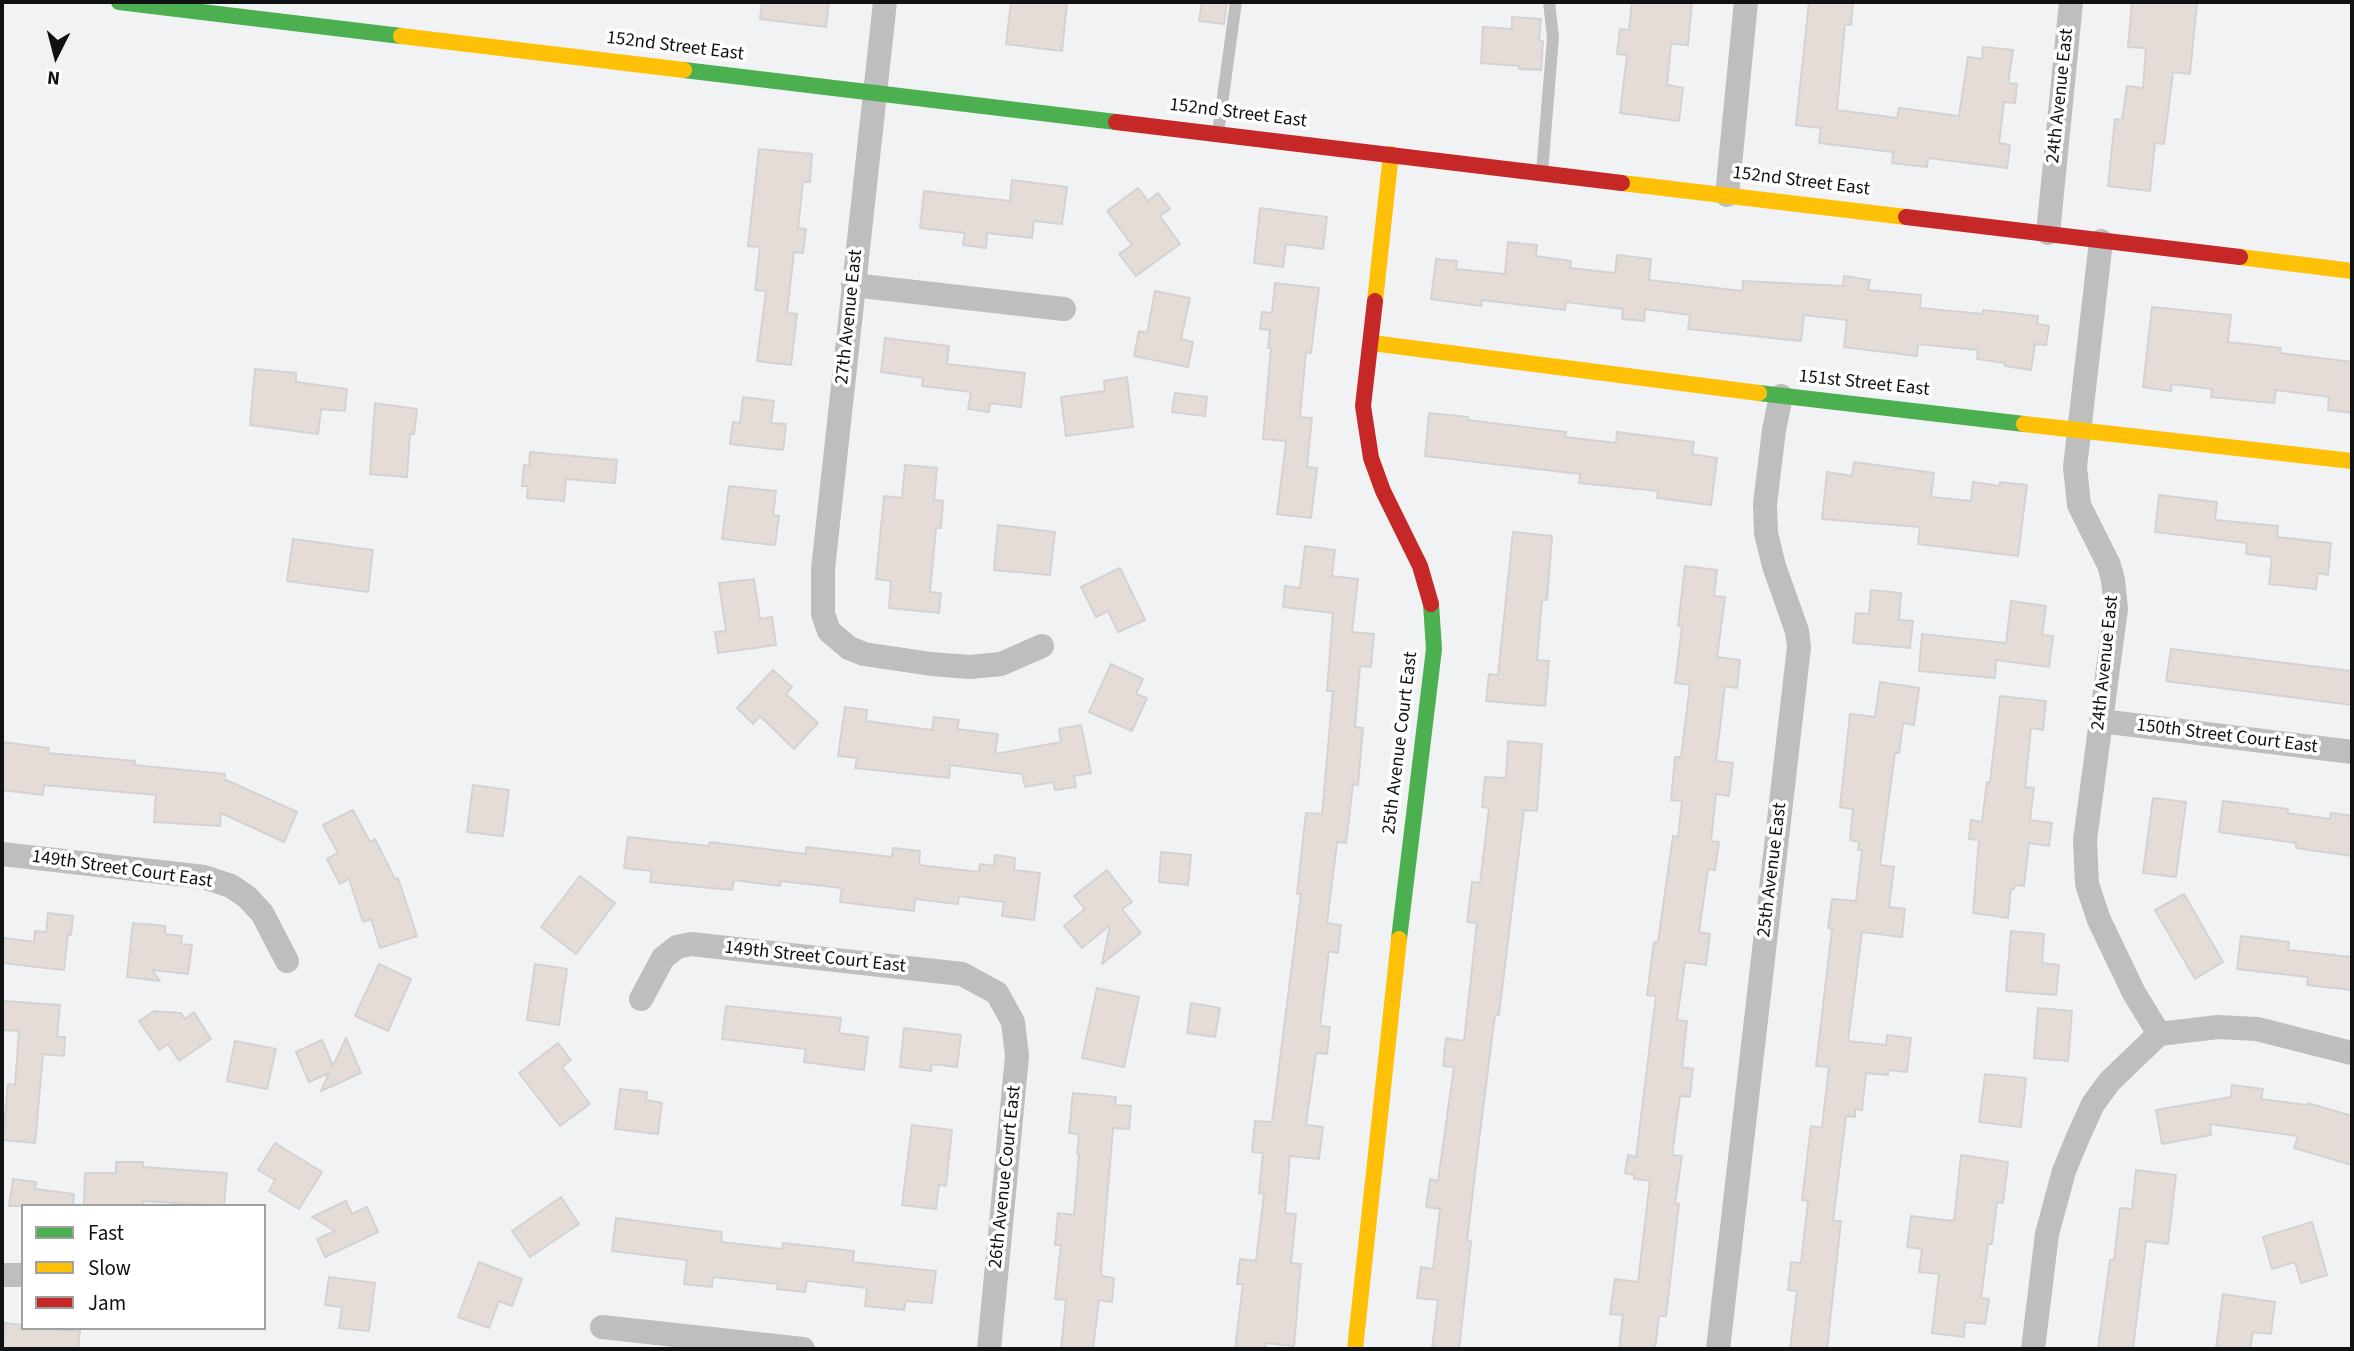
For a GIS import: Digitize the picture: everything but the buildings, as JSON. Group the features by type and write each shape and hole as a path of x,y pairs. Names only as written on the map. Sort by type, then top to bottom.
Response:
{"main road":[{"name":"152nd Street East","path":"119,2 2352,271"},
{"name":"25th Avenue Court East","path":"1355,1349 1400,927 1434,649 1432,606 1420,566 1400,521 1382,491 1371,458 1363,406 1391,154"},
{"name":"151st Street East","path":"1372,343 1781,396 2352,461"}],"street":[{"name":"27th Avenue East","path":"885,2 823,569 823,614 829,631 849,648 864,654 931,664 970,667 1001,664 1042,646"},
{"path":"1727,195 1746,2"},
{"name":"24th Avenue East","path":"2048,233 2071,2"},
{"name":"24th Avenue East","path":"2101,241 2075,467 2079,505 2109,565 2116,609 2085,840 2087,884 2099,920 2128,981 2159,1034"},
{"path":"853,285 1064,309"},
{"name":"25th Avenue East","path":"1718,1349 1799,647 1797,631 1774,566 1766,533 1765,504 1781,396"},
{"name":"150th Street Court East","path":"2101,721 2352,752"},
{"name":"149th Street Court East","path":"2,854 204,877 232,886 262,913 287,961"},
{"name":"149th Street Court East","path":"641,999 663,958 677,947 691,944 962,974 997,993 1005,1007"},
{"name":"26th Avenue Court East","path":"989,1349 1017,1056 1013,1022 1005,1007"},
{"path":"2033,1349 2047,1234 2064,1171 2093,1104 2110,1081 2159,1034 2218,1027 2257,1029 2352,1053"},
{"path":"2,1275 21,1275"},
{"path":"602,1327 803,1349"}],"lane":[{"path":"1218,133 1236,2"},
{"path":"1541,172 1553,37 1549,2"}],"traffic: fast":[{"path":"119,2 401,36"},
{"path":"684,70 1116,122"},
{"path":"1759,393 2024,424"},
{"path":"1399,939 1434,649 1431,604"}],"traffic: slow":[{"path":"401,36 684,70"},
{"path":"1375,301 1391,154"},
{"path":"1622,183 1906,217"},
{"path":"2240,257 2352,271"},
{"path":"1372,343 1759,393"},
{"path":"2024,424 2352,461"},
{"path":"1355,1349 1399,939"}],"traffic: jam":[{"path":"1116,122 1622,183"},
{"path":"1906,217 2240,257"},
{"path":"1375,301 1363,406 1371,458 1383,491 1420,566 1431,604"}]}
